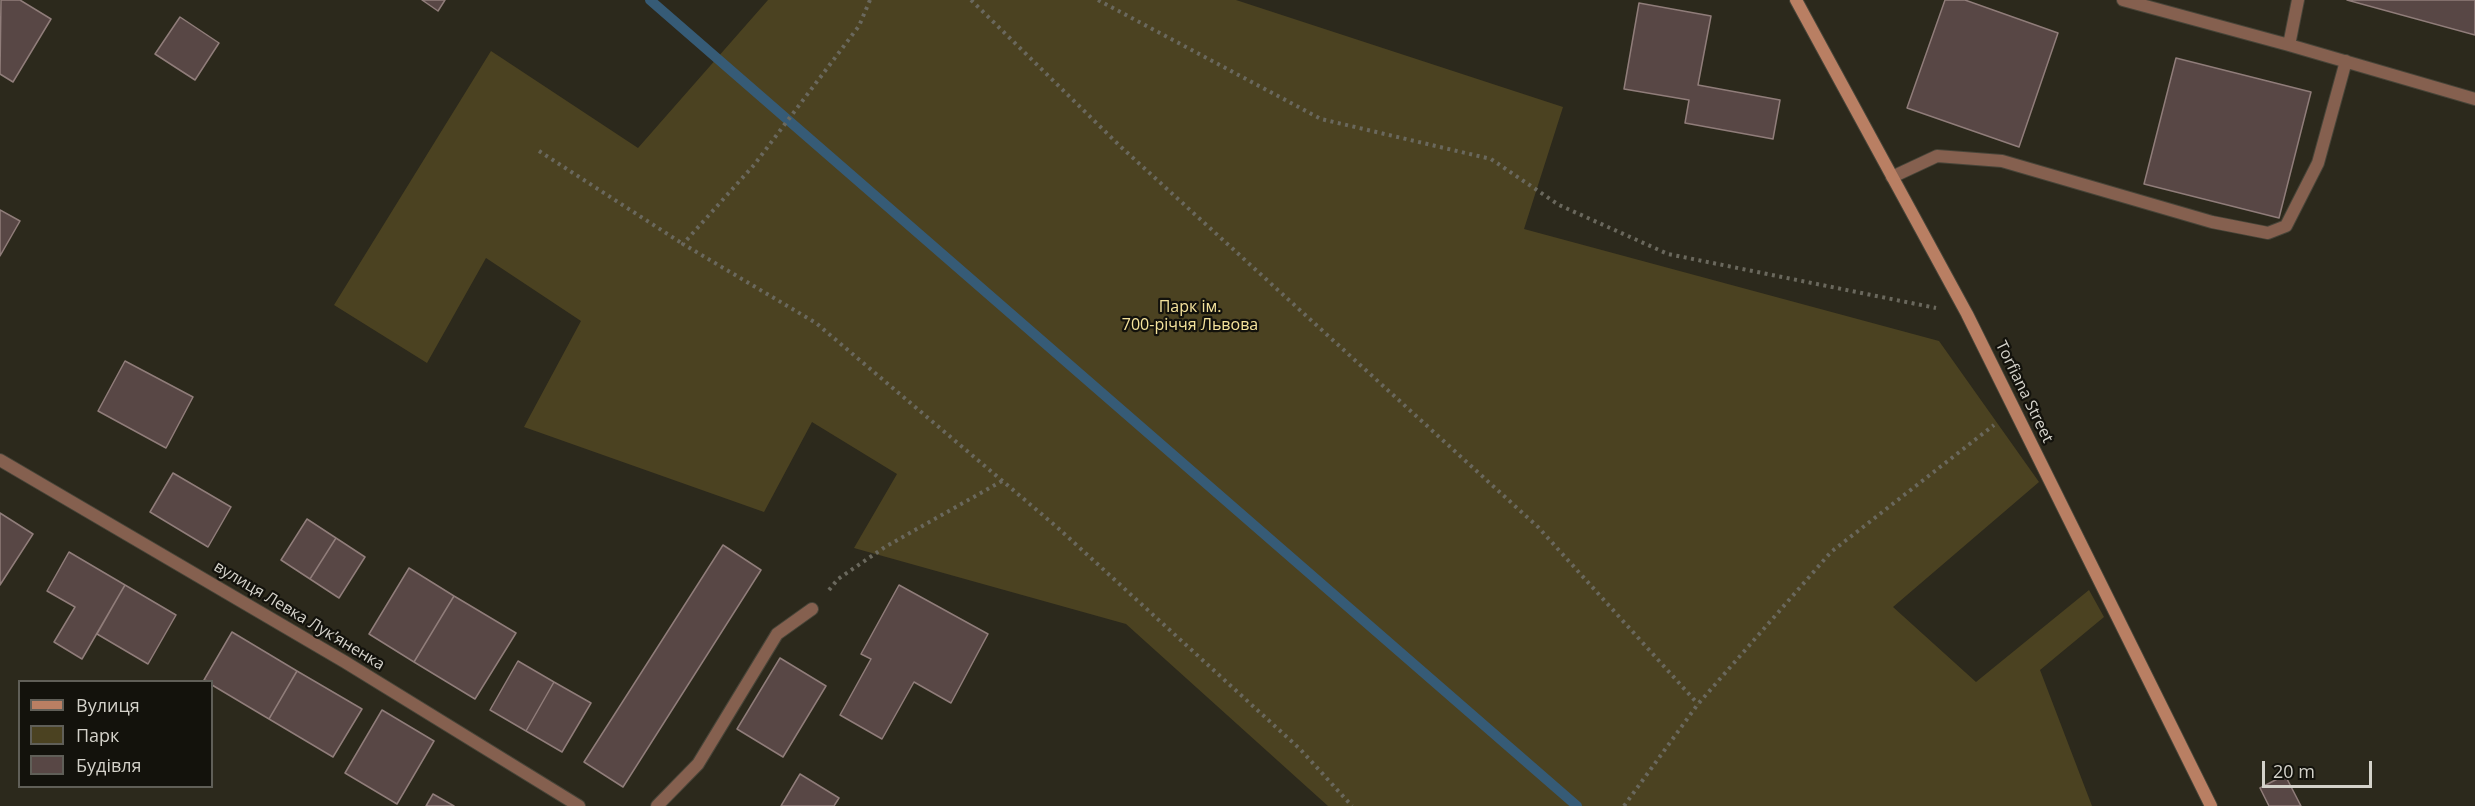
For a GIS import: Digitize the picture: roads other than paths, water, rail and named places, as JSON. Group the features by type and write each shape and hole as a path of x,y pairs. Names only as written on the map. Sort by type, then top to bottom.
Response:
{"street":[{"name":"Torfiana Street","path":"1796,0 1967,314 2211,806"},
{"path":"2123,0 2475,99"},
{"path":"2289,45 2298,0"},
{"path":"1892,177 1937,156 2002,160 2212,222 2268,233 2286,226 2318,163 2346,61"},
{"name":"вулиця Левка Лукʼяненка","path":"0,460 345,662 579,806"},
{"path":"657,806 698,764 777,634 812,609"}],"waterway":[{"path":"650,0 1577,806"}],"park label":[{"name":"Парк ім. 700-річчя Львова","path":"1190,316"}]}
